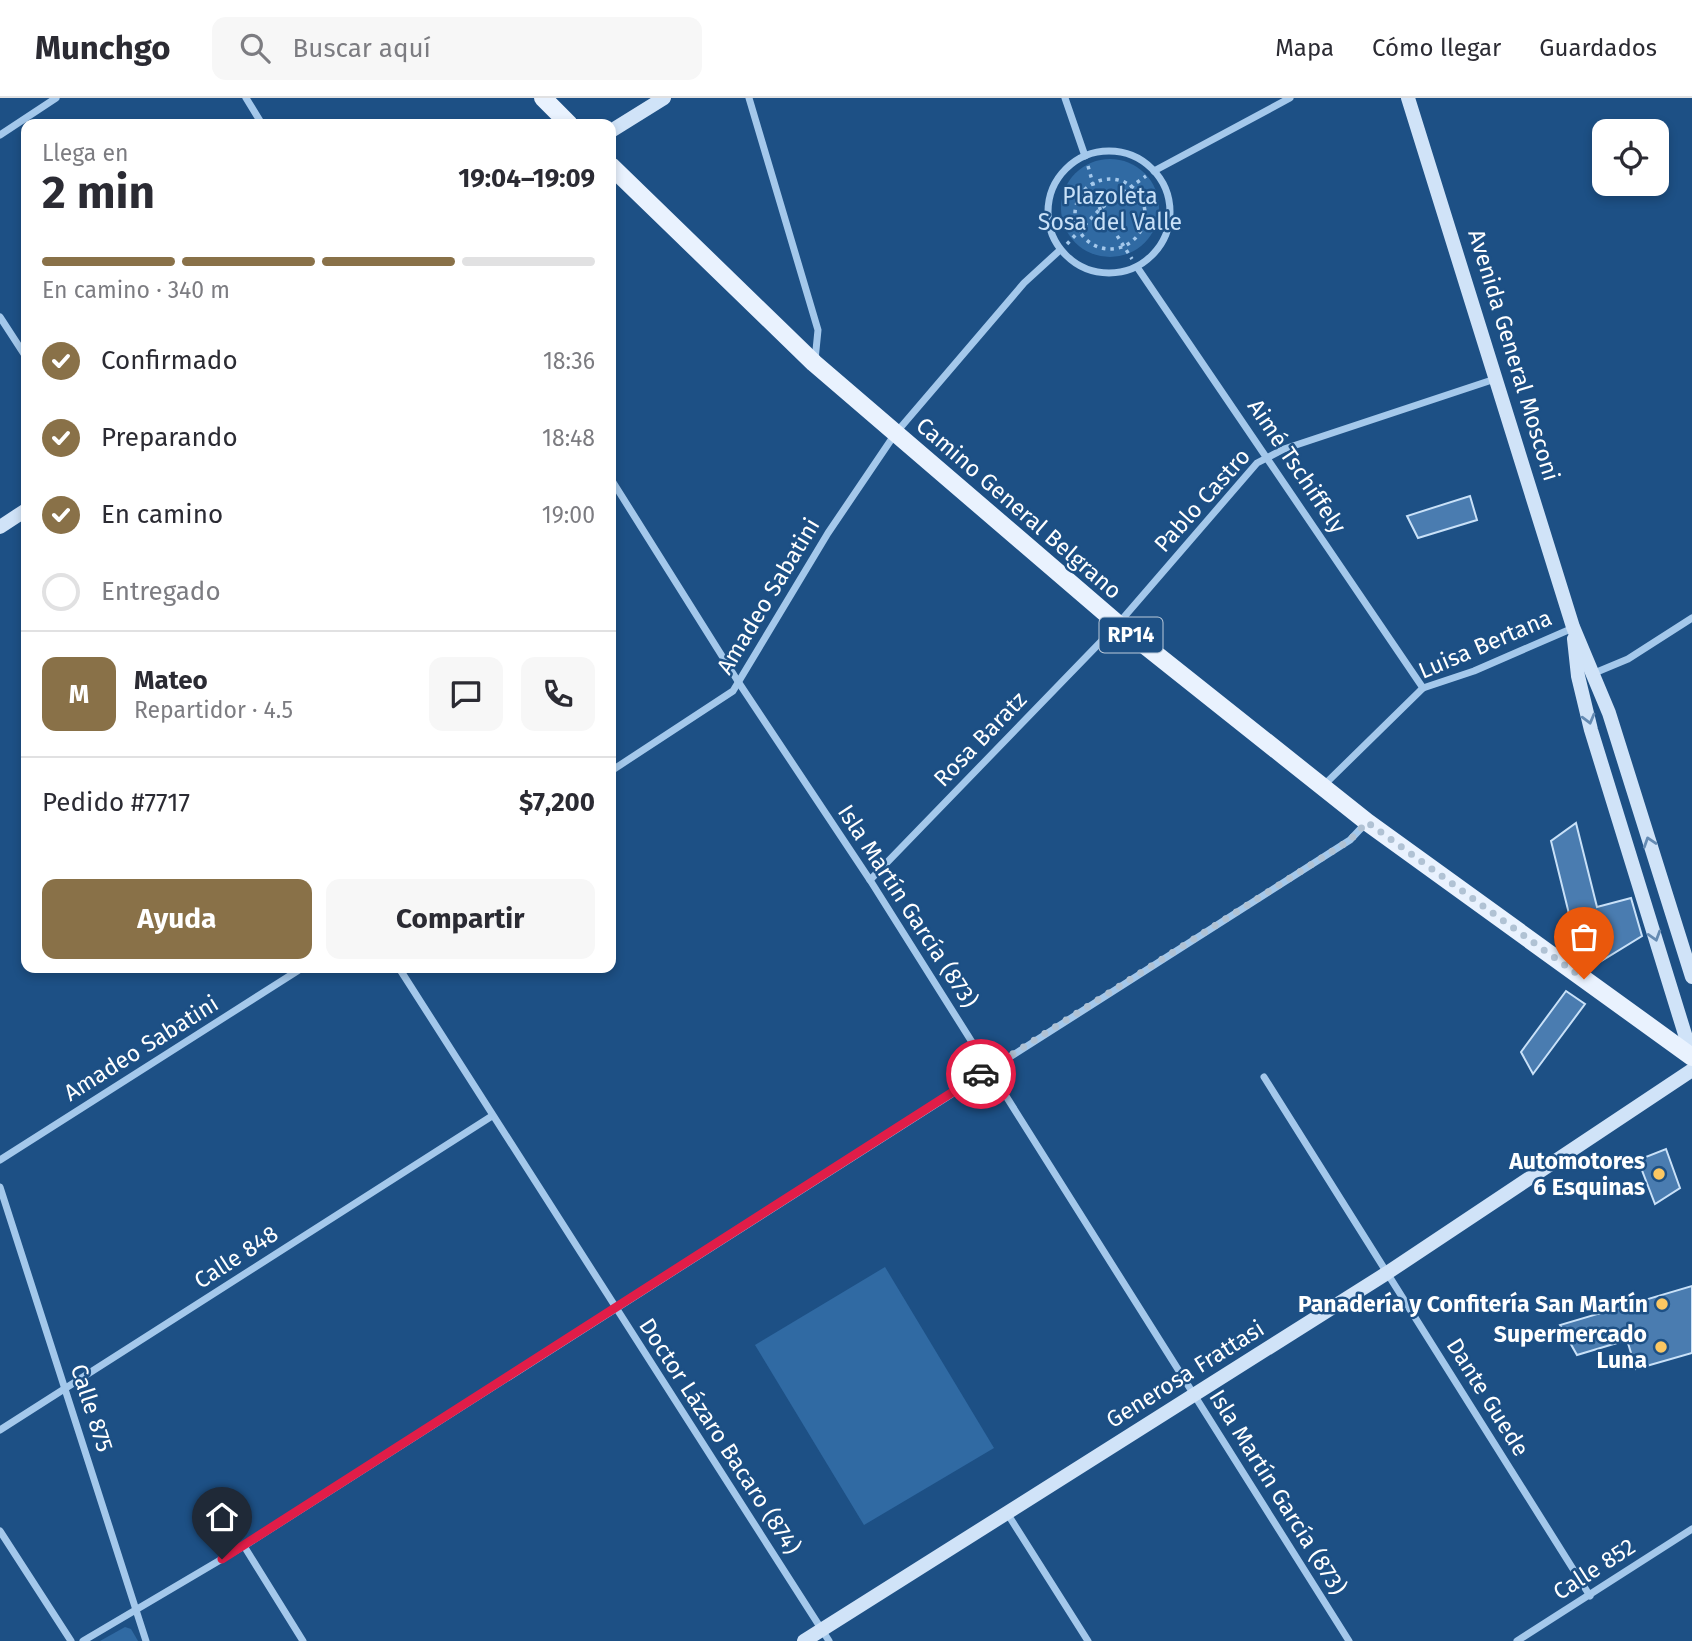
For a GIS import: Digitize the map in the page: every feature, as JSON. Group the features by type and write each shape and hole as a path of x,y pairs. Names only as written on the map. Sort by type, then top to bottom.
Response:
{"main road":[{"path":"543,98 564,119"},
{"path":"616,128 664,98"},
{"name":"Avenida General Mosconi","path":"1408,98 1573,628 1594,673 1692,977"},
{"name":"Camino General Belgrano","path":"616,172 814,363 1118,625 1367,822 1692,1058"},
{"path":"0,527 21,513"},
{"name":"Avenida General Mosconi","path":"1573,628 1578,676 1692,1058"},
{"name":"Generosa Frattasi","path":"804,1641 825,1635 1007,1513 1387,1273 1692,1070"}],"street":[{"path":"24,119 56,98"},
{"path":"246,98 259,119"},
{"path":"749,98 818,330 814,363"},
{"path":"1065,98 1086,156"},
{"path":"1153,171 1290,98"},
{"path":"0,135 21,121"},
{"path":"1114,152 1142,161 1153,171 1164,186 1170,204 1169,223 1163,241 1152,256 1137,267 1117,273 1096,272 1076,264 1060,250 1051,234 1047,216 1049,197 1057,180 1069,166 1086,156 1114,152"},
{"name":"Amadeo Sabatini","path":"616,768 721,700 739,682 828,533 895,434 1024,283 1060,250"},
{"name":"Aimé Tschiffely","path":"1137,267 1423,688"},
{"path":"0,317 21,349"},
{"name":"Pablo Castro","path":"1118,625 1250,471 1267,456 1495,379"},
{"name":"Isla Martín García (873)","path":"616,487 739,682 870,880 1349,1641"},
{"path":"1578,676 1594,673 1628,659 1692,618"},
{"name":"Rosa Baratz","path":"870,880 1118,625"},
{"name":"Luisa Bertana","path":"1324,786 1423,688 1474,671 1573,628"},
{"path":"83,1641 244,1546 615,1310 1350,840 1367,822"},
{"name":"Amadeo Sabatini","path":"0,1160 294,973"},
{"name":"Doctor Lázaro Bacaro (874)","path":"402,973 825,1635"},
{"name":"Dante Guede","path":"1264,1077 1590,1596"},
{"name":"Calle 848","path":"0,1430 492,1116"},
{"name":"Calle 875","path":"0,1187 146,1641"},
{"path":"1007,1513 1088,1641"},
{"name":"Calle 852","path":"1517,1641 1692,1529"},
{"path":"0,1531 71,1641"},
{"path":"244,1546 303,1641"}],"path":[{"path":"1086,156 1100,209 1137,267"},
{"path":"1060,250 1100,209 1153,171"},
{"path":"1111,178 1133,186 1141,195 1146,219 1135,240 1124,246 1101,248 1090,243 1080,230 1075,214 1082,192 1093,183 1111,178"}],"green space":[{"name":"Plazoleta Sosa del Valle","path":"1110,159 1129,162 1145,173 1156,189 1159,208 1156,227 1145,243 1129,254 1110,257 1091,254 1075,243 1064,227 1061,208 1064,189 1075,173 1091,162"},
{"path":"885,1267 994,1448 864,1525 755,1345"},
{"path":"125,1627 131,1629 138,1641 100,1641"}],"building":[{"path":"1470,496 1477,520 1418,538 1407,516"},
{"path":"1576,823 1597,907 1631,898 1642,936 1598,963 1564,937 1572,926 1551,841"},
{"path":"1566,991 1585,1004 1533,1074 1521,1052"},
{"name":"Automotores 6 Esquinas","path":"1666,1149 1680,1188 1655,1204 1638,1160"},
{"name":"Panadería y Confitería San Martín","path":"1692,1286 1692,1353 1636,1369 1627,1340 1577,1355 1560,1325"}],"way so far":[{"path":"981,1074 1350,840 1367,822 1584,979"}],"place":[{"name":"Automotores 6 Esquinas","path":"1659,1174"},
{"name":"Panadería y Confitería San Martín","path":"1662,1304"},
{"name":"Supermercado Luna","path":"1661,1347"}],"route":[{"path":"222,1559 981,1074"}]}
